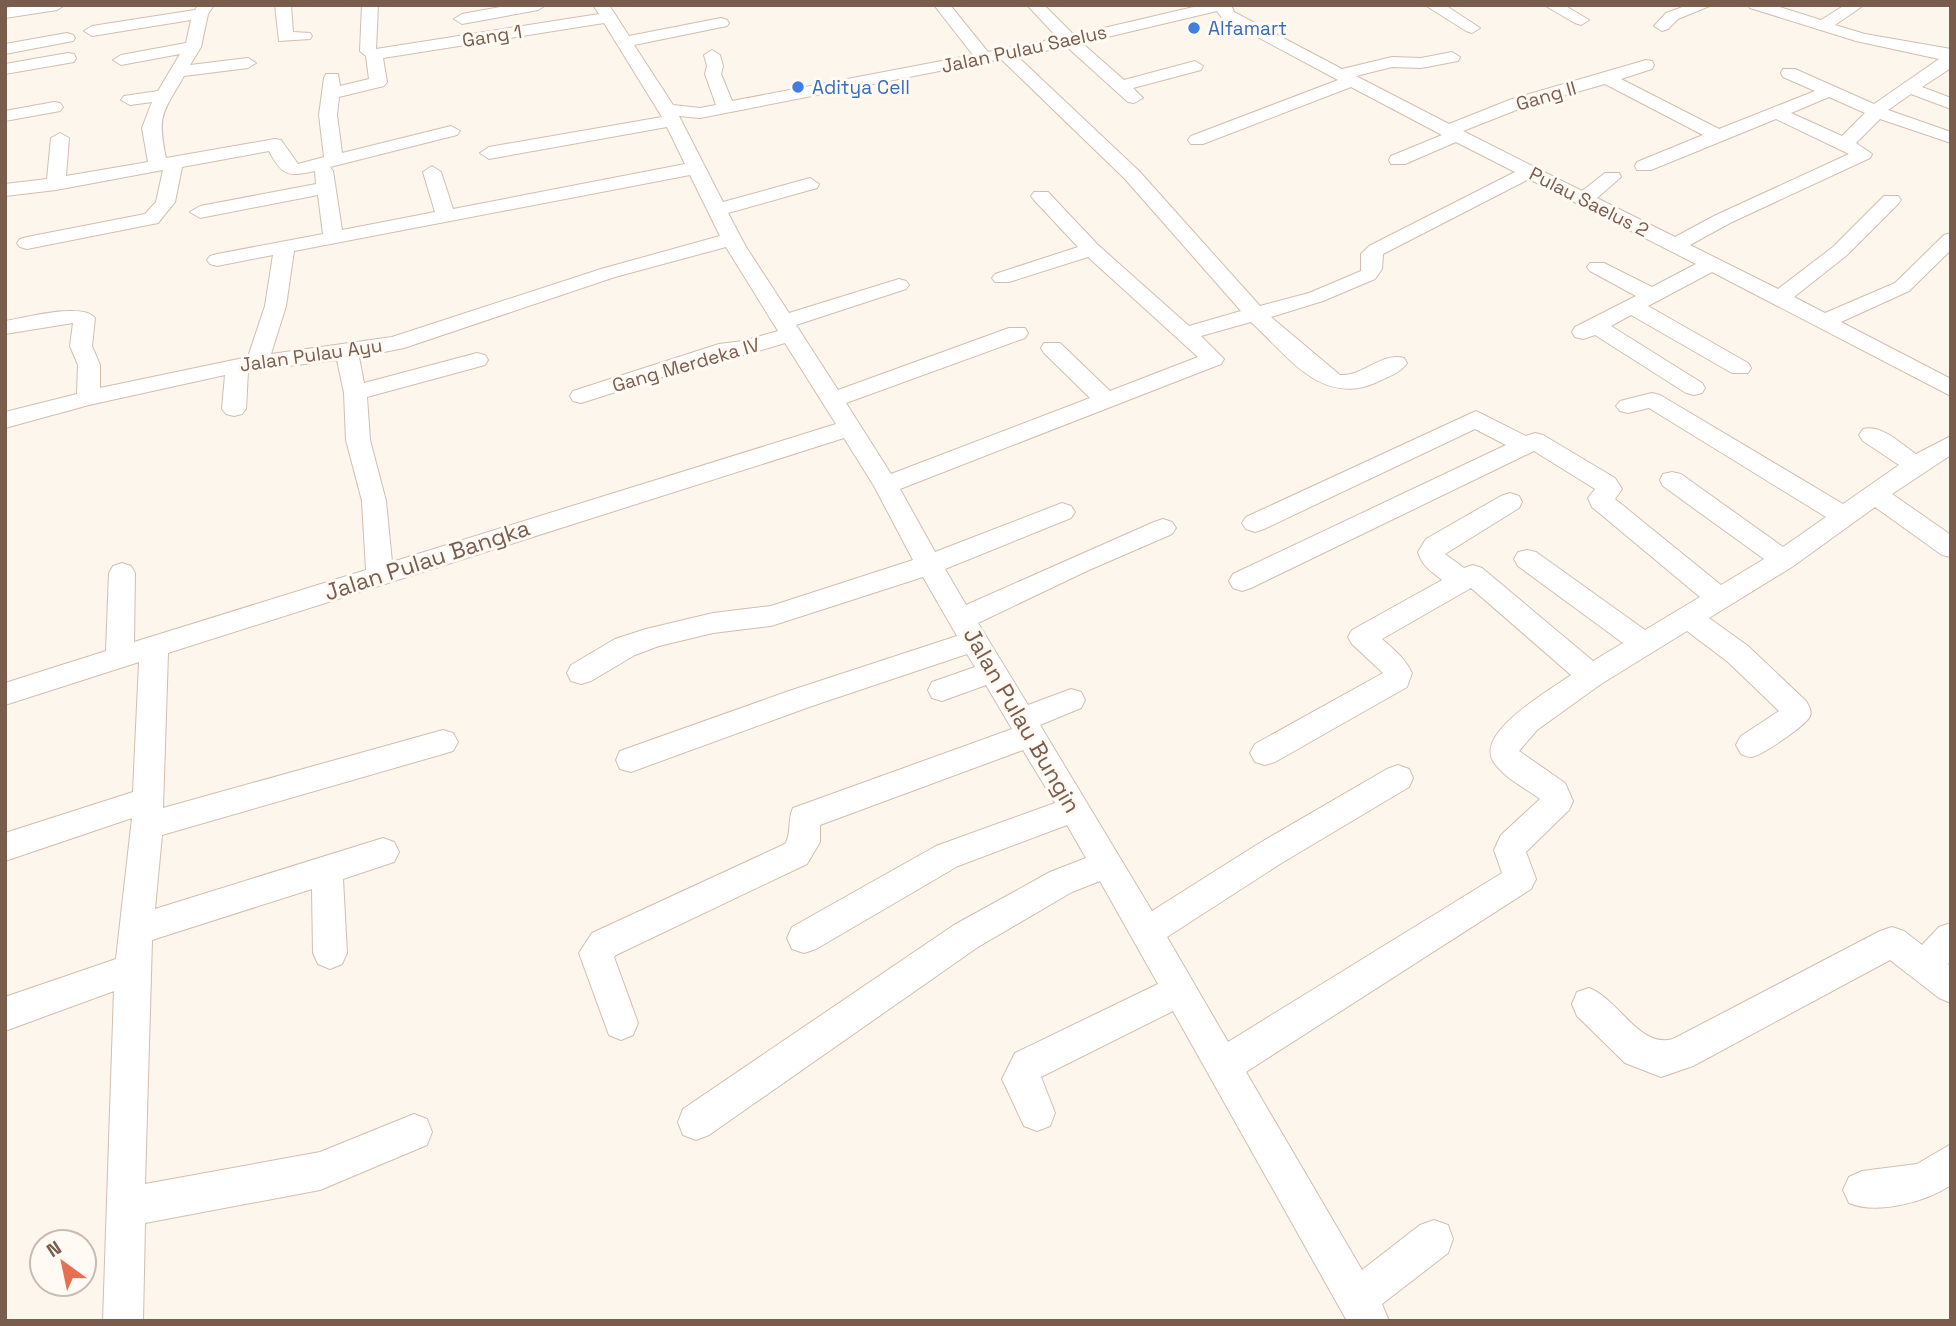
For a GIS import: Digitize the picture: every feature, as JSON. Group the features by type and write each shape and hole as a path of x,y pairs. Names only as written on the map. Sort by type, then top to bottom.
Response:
{"street":[{"path":"283,5 285,38 304,36"},
{"path":"333,237 327,188 331,86 376,84 378,77 374,54 368,51 370,5"},
{"path":"462,19 538,5"},
{"path":"942,5 984,58"},
{"path":"1035,5 1070,41 1134,98"},
{"path":"1433,5 1472,27"},
{"path":"1552,5 1581,20"},
{"path":"1662,26 1672,16 1704,5"},
{"path":"1756,5 1885,43 1950,55 1942,66 1875,111 1870,121 1843,145"},
{"path":"1822,26 1856,5"},
{"path":"5,13 51,6"},
{"name":"Jalan Pulau Saelus","path":"489,152 679,118 1219,9"},
{"name":"Pulau Saelus 2","path":"1219,9 1346,78 1825,321 1951,389"},
{"path":"27,243 151,219 162,211 173,177 165,163 152,120 193,47 203,10 92,31"},
{"name":"Gang 1","path":"374,54 605,11"},
{"name":"Jalan Pulau Bungin","path":"605,11 679,118 695,168 732,239 886,485 929,565 1147,932 1363,1310"},
{"path":"625,42 721,23"},
{"path":"5,49 67,37"},
{"path":"121,60 193,47"},
{"path":"1005,54 1132,175 1254,313 1337,385 1354,383 1396,363"},
{"path":"712,55 715,66 713,74 726,108"},
{"path":"1197,140 1346,78 1392,62 1421,63 1452,57"},
{"path":"5,69 68,58"},
{"path":"179,72 248,63"},
{"name":"Gang II","path":"1398,160 1518,103 1646,65"},
{"path":"1119,86 1195,66"},
{"path":"1789,73 1875,111 1951,138"},
{"path":"1606,78 1720,137"},
{"path":"1910,88 1951,104"},
{"path":"1644,166 1829,92"},
{"path":"130,100 164,95"},
{"path":"1675,245 1723,219 1863,154 1779,113"},
{"path":"5,116 54,123"},
{"path":"54,123 55,184"},
{"path":"5,132 54,123"},
{"path":"5,190 55,184 275,144 290,169 451,131"},
{"path":"217,260 695,168"},
{"path":"432,172 446,217"},
{"path":"1185,334 1316,297 1368,275 1372,269 1371,254 1376,250 1528,172"},
{"path":"1582,200 1612,177"},
{"path":"716,209 810,184"},
{"path":"200,212 327,188"},
{"path":"886,485 1213,359 1091,249 1041,196"},
{"path":"1780,298 1840,251 1891,200"},
{"name":"Jalan Pulau Ayu","path":"5,420 88,398 247,363 347,352 396,343 608,273 732,239"},
{"path":"1825,321 1902,287 1951,239"},
{"path":"233,409 247,363 272,329 279,298 284,248"},
{"path":"1002,278 1091,249"},
{"path":"1694,388 1589,329 1712,264"},
{"path":"1597,267 1740,368"},
{"name":"Gang Merdeka IV","path":"581,396 727,349 745,348 787,328 899,285"},
{"path":"5,328 79,316 84,318 81,346 89,365 88,398"},
{"path":"832,400 1017,333"},
{"path":"1052,348 1105,399"},
{"path":"347,352 355,393 358,440 374,501 380,575"},
{"path":"355,393 477,360"},
{"path":"1628,406 1652,400 1845,517"},
{"path":"1255,523 1476,419 1524,445"},
{"name":"Jalan Pulau Bangka","path":"6,691 849,428"},
{"path":"1871,435 1937,460"},
{"path":"1242,581 1532,441 1539,442 1606,484 1610,489 1600,498 1601,501 1719,598"},
{"path":"1223,1066 1520,879 1510,850 1511,845 1558,801 1554,792 1509,760 1504,753 1505,744 1527,722 1591,676 1783,560 1875,495 1937,460"},
{"path":"1672,480 1783,560"},
{"path":"1875,495 1951,548"},
{"path":"1461,580 1433,559 1431,552 1435,546 1510,502"},
{"path":"581,673 625,646 713,623 771,616 929,565 1062,512"},
{"path":"631,760 799,699 969,629 1163,528"},
{"path":"1527,559 1645,645"},
{"path":"120,657 122,573"},
{"path":"1265,753 1397,679 1395,667 1362,637 1473,575 1591,676"},
{"path":"1689,618 1738,654 1796,709 1797,714 1751,745"},
{"path":"123,1321 132,970 148,813 154,647"},
{"path":"942,690 993,671"},
{"path":"621,1023 596,953 604,944 796,854 804,842 804,817 1026,728 1071,700"},
{"path":"5,847 443,742"},
{"path":"1147,932 1269,854 1398,778"},
{"path":"804,938 947,856 1073,810"},
{"path":"136,930 383,852"},
{"path":"696,1122 966,936 1060,882 1107,864"},
{"path":"327,870 330,953"},
{"path":"1924,966 1951,937"},
{"path":"1589,1004 1637,1051 1661,1060 1680,1054 1892,942 1951,987"},
{"path":"5,1014 132,970"},
{"path":"1037,1113 1020,1079 1028,1065 1179,991"},
{"path":"126,1207 320,1171 414,1132"},
{"path":"1861,1190 1923,1182 1951,1163"},
{"path":"1363,1310 1434,1239"}],"place":[{"name":"Alfamart","path":"1194,28"},
{"name":"Aditya Cell","path":"798,87"}]}
